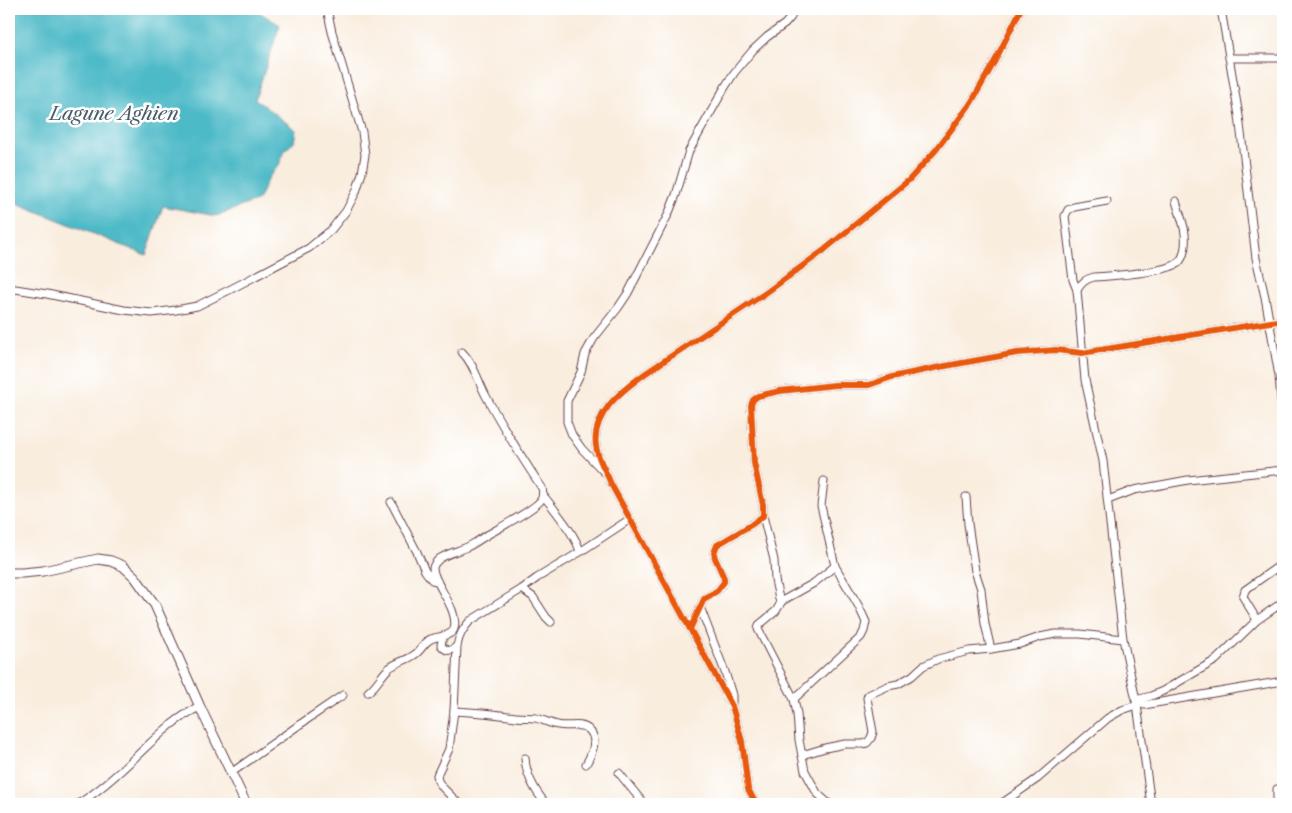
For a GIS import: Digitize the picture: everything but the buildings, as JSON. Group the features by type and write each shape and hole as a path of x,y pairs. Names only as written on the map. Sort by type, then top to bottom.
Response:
{"street":[{"path":"9,288 124,310 152,313 176,310 197,306 233,288 309,248 331,230 346,211 356,192 365,156 362,132 327,9"},
{"path":"608,476 582,449 572,435 567,422 567,401 581,372 585,354 594,338 618,308 632,286 668,214 689,150 724,88 753,50 785,24 791,17 794,9"},
{"path":"756,804 748,789 742,741 732,706 611,484 595,441 598,421 612,402 632,383 767,292 823,251 909,180 936,150 971,103 1021,9"},
{"path":"1221,9 1239,116 1256,258 1280,376 1283,424"},
{"path":"1229,58 1283,57"},
{"path":"1077,290 1082,282 1094,277 1146,272 1172,267 1179,263 1184,251 1185,233 1176,201"},
{"path":"1107,202 1074,207 1068,210 1065,216 1072,280 1077,290 1084,380 1103,461 1123,639 1138,701 1151,804"},
{"path":"780,604 775,580 774,560 763,516 763,504 754,463 751,405 758,396 780,391 836,385 869,385 892,377 1016,354 1056,350 1082,353 1283,320"},
{"path":"462,352 468,358 485,394 518,452 542,488 543,494 566,526 580,552"},
{"path":"1108,500 1134,490 1188,480 1283,470"},
{"path":"794,699 861,637 866,622 835,566 821,506 824,481"},
{"path":"459,804 443,788 438,781 437,775 449,749 454,711 457,646 454,618 433,568 435,563 452,552 469,546 534,506 541,500 543,494"},
{"path":"966,497 975,571 981,589 985,624 991,649"},
{"path":"391,502 425,571 432,580 437,581"},
{"path":"690,629 698,616 704,600 717,591 724,582 714,553 717,545 752,525 763,516"},
{"path":"368,692 375,687 386,670 416,654 430,639 456,634 470,621 630,519"},
{"path":"9,573 22,574 43,571 98,559 122,566 135,577 155,605 246,804"},
{"path":"1257,620 1243,597 1245,590 1283,562"},
{"path":"829,804 817,793 805,771 794,699 758,628 776,611 782,601 814,583 835,566"},
{"path":"522,589 533,597 551,622"},
{"path":"1001,804 1037,779 1108,718 1138,701 1163,691 1216,660 1257,620 1283,602"},
{"path":"700,607 725,672 732,695 732,706"},
{"path":"802,755 845,744 867,743 873,732 868,695 888,686 898,684 938,659 969,651 1020,644 1055,634 1080,634 1123,639"},
{"path":"443,636 441,645 445,650 452,651 457,646"},
{"path":"1138,701 1144,705 1283,681"},
{"path":"231,773 299,724 343,696"},
{"path":"78,804 97,792 157,736 191,710 200,707"},
{"path":"454,711 536,718 559,726 574,725 586,727 592,732 594,741 591,756 586,764"},
{"path":"525,758 528,773 537,792 546,804"},
{"path":"619,773 644,804"},
{"path":"1277,789 1277,804"}],"water":[{"name":"Lagune Aghien","path":"9,9 254,9 280,25 255,99 296,130 294,142 285,150 279,165 269,177 258,200 216,216 163,206 146,255 9,200"}],"cycle path":[{"path":"756,804 748,789 742,741 732,706 611,484 597,451 595,438 597,427 602,416 617,396 636,380 767,292 823,251 909,180 936,150 971,103 1021,9"},
{"path":"690,629 704,599 717,591 724,582 714,553 717,545 763,516 763,505 754,463 751,405 758,396 780,391 835,385 869,385 892,377 1017,353 1056,350 1082,353 1283,320"}]}
